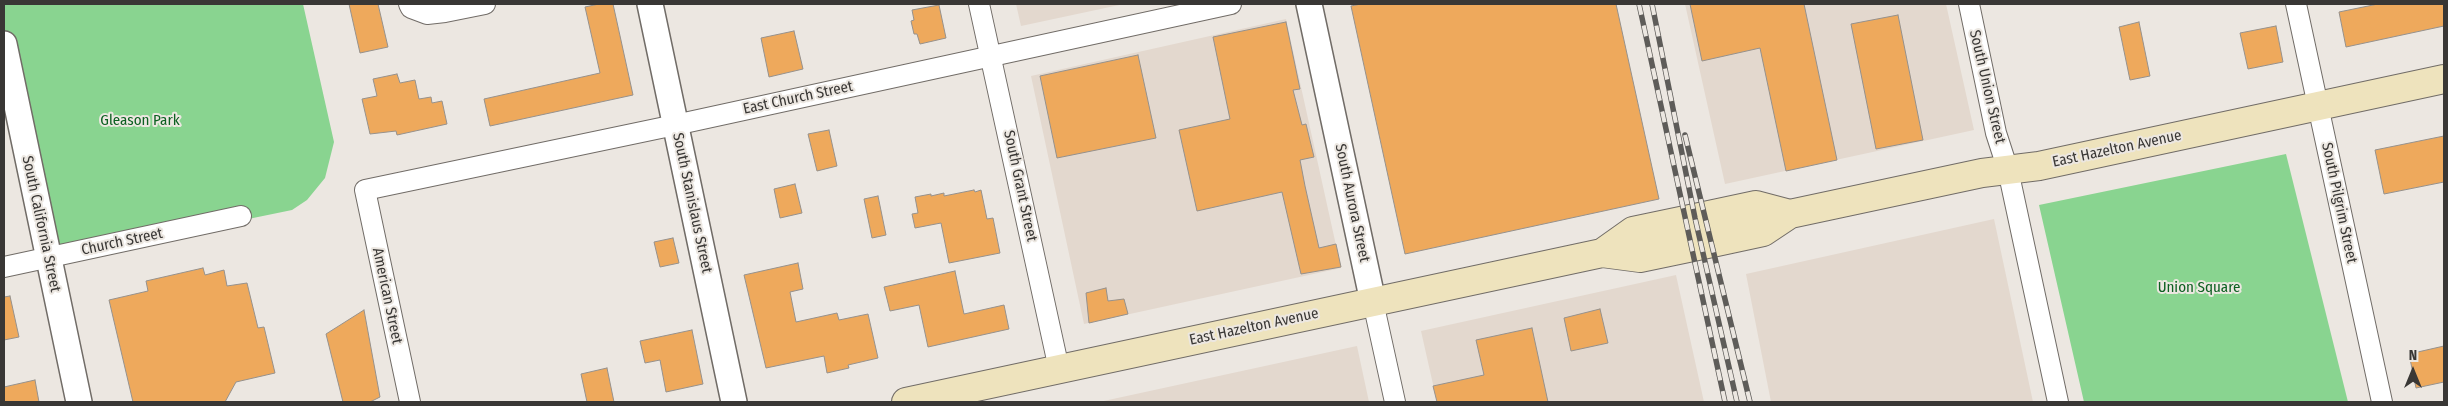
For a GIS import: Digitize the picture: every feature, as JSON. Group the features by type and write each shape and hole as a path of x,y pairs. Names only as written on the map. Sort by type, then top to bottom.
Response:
{"main road":[{"name":"East Hazelton Avenue","path":"906,402 1602,253 1633,231 1756,205 1790,214 1982,173 2039,166 2444,78"}],"street":[{"path":"408,4 411,8 427,14 485,4"},
{"name":"South Stanislaus Street","path":"650,4 734,402"},
{"name":"South Grant Street","path":"979,4 1059,369"},
{"name":"East Church Street","path":"365,190 675,125 1231,4"},
{"name":"South Aurora Street","path":"1308,4 1395,402"},
{"name":"South Union Street","path":"1969,4 1996,132 2008,170 2058,402"},
{"name":"South Pilgrim Street","path":"2296,4 2382,402"},
{"name":"South California Street","path":"4,44 79,402"},
{"name":"American Street","path":"365,190 410,402"},
{"name":"Church Street","path":"4,267 241,216"}],"shaded area":[{"path":"1016,4 1124,4 1021,26"},
{"path":"1685,4 1946,4 1974,130 1725,184"},
{"path":"1286,19 1341,268 1084,324 1031,76"},
{"path":"1994,219 2033,402 1771,402 1746,274"},
{"path":"1676,275 1704,402 1437,402 1421,331"},
{"path":"1357,346 1369,402 1099,402"}],"green space":[{"name":"Gleason Park","path":"4,4 303,4 334,142 325,178 307,200 292,210 49,260 4,44"},
{"name":"Union Square","path":"2286,154 2348,402 2084,402 2039,205"}],"building":[{"path":"349,4 378,4 388,47 360,53"},
{"path":"613,4 633,95 490,126 484,99 600,73 585,7"},
{"path":"1361,4 1616,4 1659,199 1405,254 1351,6"},
{"path":"1690,4 1804,4 1837,160 1786,171 1760,48 1702,61"},
{"path":"2378,4 2444,4 2444,26 2346,47 2339,12"},
{"path":"939,5 946,38 920,44 917,34 914,34 911,21 914,20 912,10"},
{"path":"1898,15 1923,140 1876,149 1851,24"},
{"path":"1286,22 1300,89 1293,90 1302,125 1306,124 1314,157 1300,160 1305,186 1319,248 1336,244 1341,267 1301,274 1282,192 1197,211 1179,130 1230,119 1213,37"},
{"path":"2139,22 2150,76 2130,80 2119,27"},
{"path":"2276,26 2283,62 2248,69 2240,33"},
{"path":"794,31 803,69 769,77 761,38"},
{"path":"1138,55 1156,138 1057,158 1040,76"},
{"path":"397,74 400,83 415,80 419,99 431,97 432,103 442,101 447,124 397,135 396,131 370,134 362,99 377,96 373,79"},
{"path":"829,130 837,166 817,171 808,134"},
{"path":"2444,136 2444,182 2384,194 2375,150"},
{"path":"795,184 802,213 780,218 774,189"},
{"path":"974,190 975,192 981,190 987,219 993,218 1000,253 949,263 941,223 915,228 912,214 918,213 915,197 944,193 944,196"},
{"path":"878,196 886,235 872,238 864,199"},
{"path":"673,238 679,263 660,267 654,242"},
{"path":"798,263 803,289 790,292 796,322 837,313 839,320 868,314 878,358 848,365 849,368 827,373 824,356 766,368 744,275"},
{"path":"203,268 205,275 224,270 227,286 247,283 258,328 264,327 275,373 236,382 225,402 133,402 109,300 148,291 146,281"},
{"path":"955,271 964,314 1004,305 1009,329 928,347 919,305 890,311 884,287"},
{"path":"1106,288 1108,301 1124,299 1128,314 1089,323 1086,293"},
{"path":"10,296 19,337 4,340 4,297"},
{"path":"1600,309 1608,343 1571,351 1564,318"},
{"path":"364,310 380,397 370,402 343,402 326,334"},
{"path":"1532,328 1548,402 1437,402 1433,386 1484,375 1476,340"},
{"path":"692,330 703,384 666,392 660,360 645,363 640,341"},
{"path":"2444,346 2444,382 2416,388 2409,354"},
{"path":"607,368 614,402 587,402 581,374"},
{"path":"35,380 39,402 4,402 4,387"}],"railway":[{"path":"1639,4 1725,402"},
{"path":"1652,4 1695,218 1737,402"},
{"path":"1685,135 1750,402"}]}
